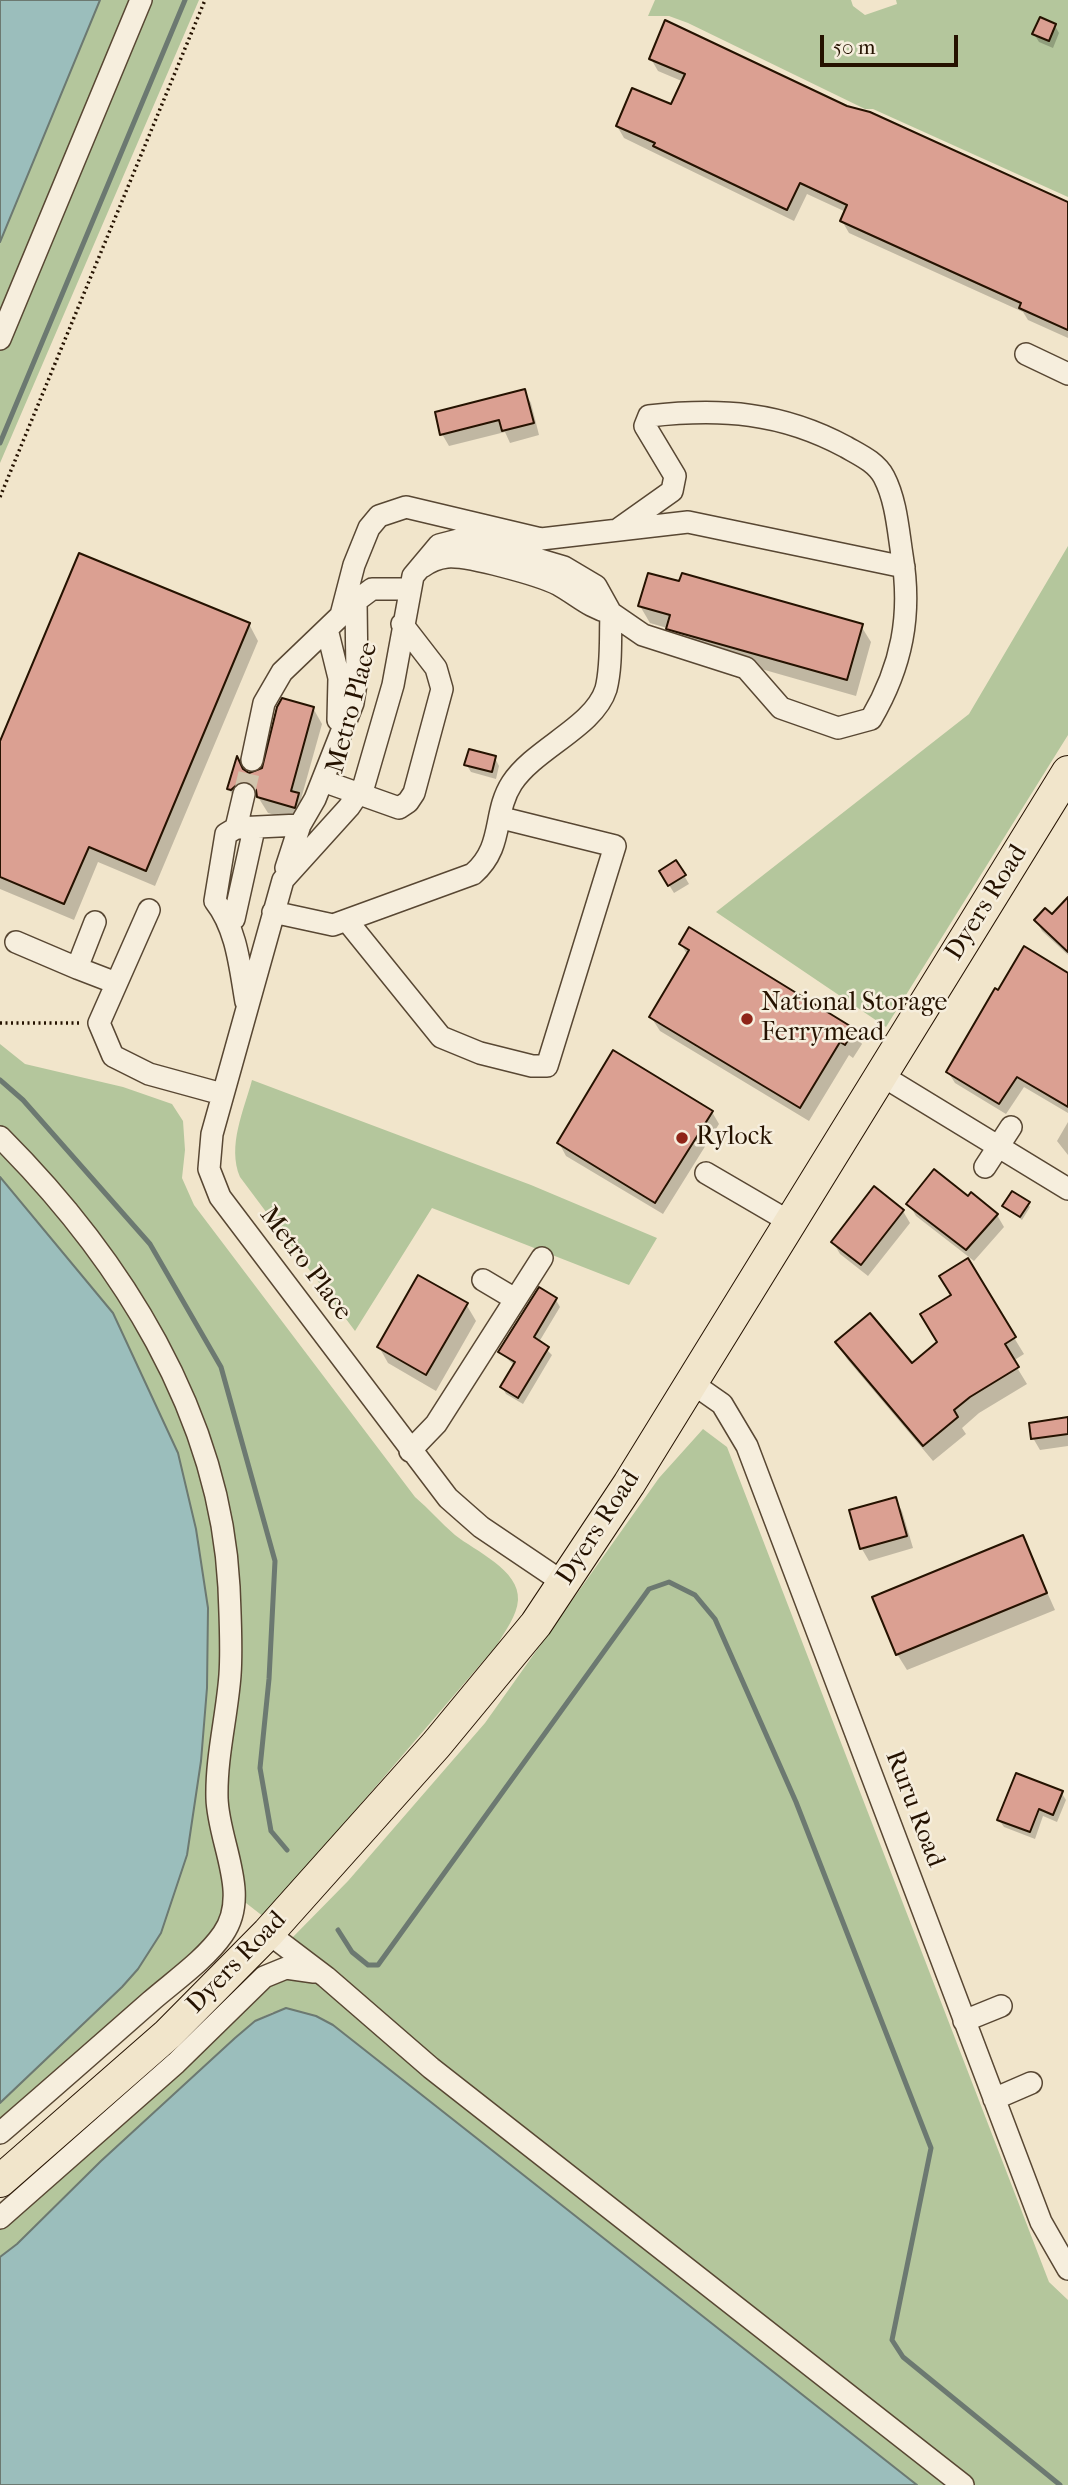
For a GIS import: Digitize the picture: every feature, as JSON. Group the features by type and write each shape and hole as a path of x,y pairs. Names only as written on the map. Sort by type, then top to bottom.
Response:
{"highway":[{"name":"Dyers Road","path":"0,2181 168,2034 268,1933 436,1745 536,1624 692,1383 1068,772"}],"street":[{"path":"0,339 141,0"},
{"path":"1026,354 1068,374"},
{"name":"Metro Place","path":"564,1583 467,1516 447,1498 220,1197 212,1181 209,1154 222,1094 282,880 358,794 370,767 393,685 411,582 439,545 466,538 529,555 582,575 596,586 611,613 643,635 746,668 781,708 838,727 871,719 888,691 906,629 904,567 889,491 876,466 828,438 795,425 749,413 649,416 645,426 675,476 672,491 617,530"},
{"path":"337,740 341,615 361,543 379,516 393,509 422,508 541,539 688,522 904,567"},
{"path":"252,760 264,703 282,672 372,589 411,582"},
{"path":"300,825 245,829 226,834 222,844 215,901 230,917 255,925 271,918 317,923 348,922 473,874 485,863 496,843 511,785 525,767 595,710 606,689 611,613"},
{"path":"282,880 300,825 323,781 355,691 341,615"},
{"path":"323,781 399,808 408,802 414,793 442,689 436,668 402,624"},
{"path":"244,794 245,829"},
{"path":"348,922 441,1037 481,1053 533,1066 547,1066 615,846 502,818"},
{"path":"149,910 99,1023 113,1056 149,1074 222,1094"},
{"path":"230,917 247,1008"},
{"path":"76,968 95,922"},
{"path":"16,942 116,983"},
{"path":"881,1074 1068,1189"},
{"path":"985,1167 1011,1127"},
{"path":"0,1137 81,1226 128,1295 167,1363 205,1454 220,1509 229,1586 230,1673 217,1794 219,1827 237,1895 224,1933 0,2133"},
{"path":"706,1173 790,1222"},
{"path":"410,1451 436,1423 542,1258"},
{"path":"483,1280 515,1299"},
{"name":"Ruru Road","path":"692,1383 722,1404 747,1446 993,2099 1041,2221 1068,2269"},
{"path":"268,1933 326,1978 431,2068 963,2485"},
{"path":"0,2218 176,2063 264,1977 275,1970 298,1967 326,1978"},
{"path":"964,2021 1002,2006"},
{"path":"993,2099 1031,2082"}],"path":[{"path":"0,497 205,0"},
{"path":"0,1023 99,1023"}],"green space":[{"path":"100,0 199,0 0,463 0,242"},
{"path":"655,0 851,0 853,6 865,15 897,4 896,0 1068,0 1068,197 873,109 865,109 688,23 669,16 648,16"},
{"path":"1068,546 1068,735 886,1027 716,912 969,714"},
{"path":"0,1044 25,1064 123,1087 172,1104 183,1121 185,1150 182,1178 194,1205 415,1497 455,1535 504,1570 517,1589 518,1600 513,1618 497,1645 264,1917 228,1889 219,1919 205,1941 0,2131 0,2103 122,1987 138,1969 161,1933 187,1855 207,1688 208,1608 196,1529 178,1453 113,1313 0,1177"},
{"path":"252,1080 531,1185 657,1238 629,1285 432,1208 355,1331 240,1177 236,1165 236,1141"},
{"path":"703,1429 727,1447 1049,2282 1068,2300 1068,2485 917,2485 333,2025 273,2012 255,2021 235,2038 0,2257 0,2225 275,1977 290,1940 348,1881 485,1723 659,1478"}],"water":[{"path":"0,0 100,0 0,242"},
{"path":"0,1177 113,1313 178,1453 196,1529 208,1608 207,1688 201,1761 187,1855 161,1933 138,1969 122,1987 0,2103"},
{"path":"286,2008 316,2016 333,2025 917,2485 0,2485 0,2257 235,2038 255,2021"}],"building":[{"path":"1040,17 1056,24 1049,41 1032,34"},
{"path":"665,20 847,106 870,112 1068,202 1068,330 1019,308 1021,303 840,221 847,205 800,183 787,210 616,126 632,88 671,104 685,74 649,59"},
{"path":"525,389 534,423 502,431 499,420 440,435 435,412"},
{"path":"79,553 250,623 146,871 89,847 64,904 0,877 0,741"},
{"path":"648,573 679,581 682,573 863,624 847,680 666,629 670,615 638,606"},
{"path":"282,698 314,707 291,791 299,793 295,808 257,797 256,790 248,781 240,782 231,790 227,789 237,756 243,769 249,773 262,768 277,707"},
{"path":"469,749 496,756 492,772 464,765"},
{"path":"676,860 686,875 668,886 659,871"},
{"path":"1068,897 1068,952 1034,920 1045,908 1052,914"},
{"name":"National Storage Ferrymead","path":"689,927 855,1029 845,1045 840,1042 800,1108 649,1017 689,950 679,944"},
{"path":"1024,946 1068,973 1068,1107 1017,1077 999,1104 946,1072 995,988 998,990"},
{"path":"613,1050 713,1111 655,1203 557,1143"},
{"path":"934,1169 968,1196 971,1192 998,1214 966,1250 906,1204"},
{"path":"874,1186 904,1210 861,1265 831,1242"},
{"path":"1012,1191 1030,1202 1020,1217 1002,1206"},
{"path":"968,1258 1016,1337 1005,1344 1019,1367 954,1410 958,1417 923,1446 835,1342 870,1313 912,1363 937,1342 920,1314 951,1295 939,1276"},
{"path":"418,1275 468,1303 426,1375 377,1347"},
{"path":"539,1287 557,1298 534,1337 549,1347 518,1398 500,1387 515,1362 498,1352"},
{"path":"1068,1417 1068,1434 1031,1439 1029,1423"},
{"path":"896,1497 907,1536 860,1549 849,1510"},
{"path":"1023,1535 1047,1593 896,1655 872,1597"},
{"path":"1016,1773 1063,1791 1053,1815 1039,1809 1030,1832 997,1820"}],"waterway":[{"path":"0,443 185,0"},
{"path":"0,1080 23,1100 150,1244 221,1367 275,1561 269,1679 260,1768 271,1831 287,1850"},
{"path":"338,1930 352,1952 368,1965 378,1965 649,1589 669,1582 695,1595 715,1619 796,1802 931,2148 892,2340 903,2357 1060,2485"}],"tunnel":[{"path":"244,794 252,760"}],"place":[{"name":"National Storage Ferrymead","path":"747,1019"},
{"name":"Rylock","path":"682,1138"}]}
